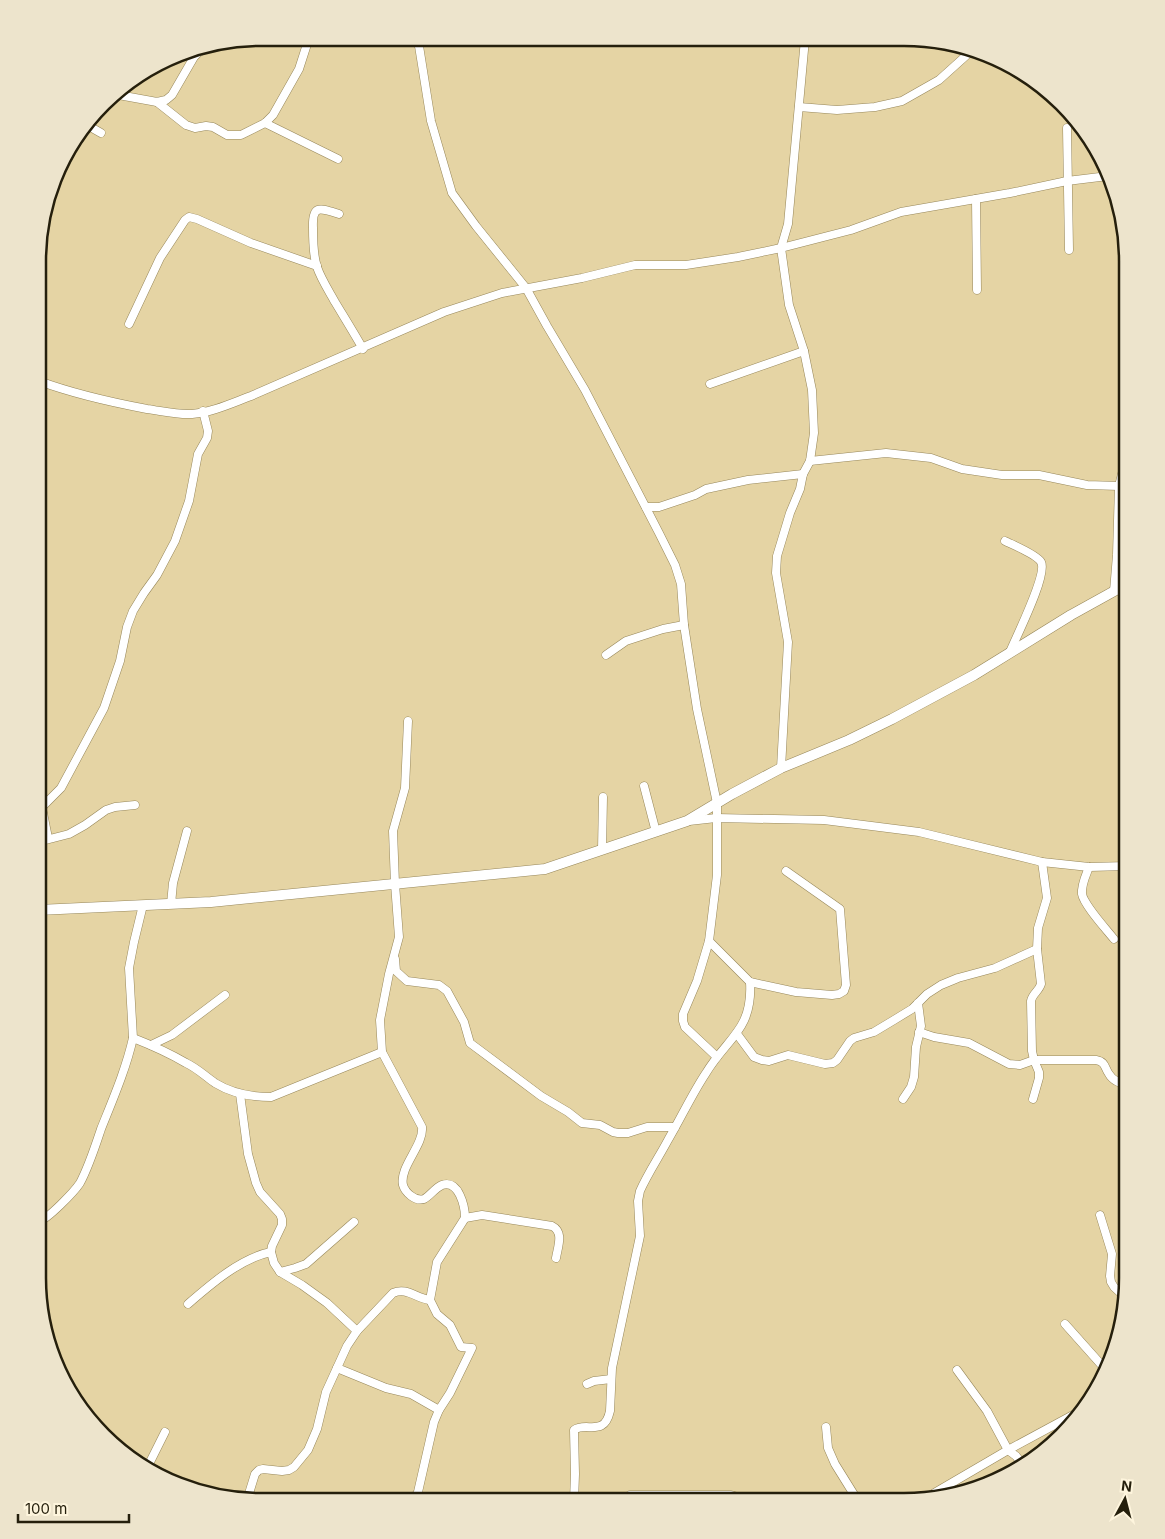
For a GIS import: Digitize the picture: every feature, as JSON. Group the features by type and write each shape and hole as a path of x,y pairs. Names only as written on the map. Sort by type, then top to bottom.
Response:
{"main road":[{"path":"46,910 211,902 545,869 687,821 781,768 849,740 974,675 1119,588"}],"street":[{"path":"158,102 186,125 195,128 213,127 227,136 241,135 265,123 273,115 299,69 306,46"},
{"path":"419,46 431,121 452,193 526,288 585,390 675,565 681,584 684,626 696,709 717,804 717,875 710,941 698,981 683,1014 683,1021 685,1027 717,1057"},
{"path":"781,768 788,642 776,573 776,556 800,489 803,474 810,461 814,433 812,390 804,351 789,304 781,248 788,224 804,46"},
{"path":"799,106 837,110 875,107 902,101 939,80 966,56"},
{"path":"123,96 158,102 166,100 172,94 194,57"},
{"path":"265,123 338,159"},
{"path":"92,128 101,133"},
{"path":"1067,128 1069,250"},
{"path":"46,384 134,407 176,414 193,414 220,408 251,396 363,349 444,312 502,293 582,278 635,265 686,265 738,257 851,230 901,212 1067,181 1101,177"},
{"path":"976,199 976,290"},
{"path":"339,214 325,209 314,213 313,245 317,266 330,293 363,349"},
{"path":"129,324 160,258 186,220 190,218 197,219 251,243 317,266"},
{"path":"710,384 804,351"},
{"path":"46,803 61,788 104,708 120,660 126,627 175,540 189,501 198,454 207,438 208,431 204,411"},
{"path":"810,461 886,453 931,458 962,469 1002,475 1039,475 1087,485 1119,486 1114,591"},
{"path":"646,507 659,507 695,495 706,489 748,480 803,474"},
{"path":"1005,541 1042,563 1042,576 1027,616 1010,652"},
{"path":"606,655 626,641 663,629 684,626"},
{"path":"408,721 405,788 393,831 399,937 380,1020 382,1052 422,1127 423,1134 408,1164 403,1181 404,1186 412,1196 420,1199 425,1198 444,1184 452,1185 461,1199 465,1211 465,1218 437,1262 430,1300 437,1314 450,1325 461,1347 472,1348 434,1422 418,1493"},
{"path":"644,786 656,832"},
{"path":"602,850 603,797"},
{"path":"46,828 48,838 69,834 106,810 135,805"},
{"path":"687,821 716,818 824,820 919,832 1042,862 1089,867 1119,866"},
{"path":"171,904 173,883 187,831"},
{"path":"1033,1098 1039,1072 1034,1060 1031,1001 1041,984 1037,949 1038,928 1047,898 1042,862"},
{"path":"1089,867 1083,884 1082,894 1114,939"},
{"path":"710,941 750,982 796,992 832,995 839,994 844,990 846,985 840,909 786,871"},
{"path":"46,1217 79,1185 117,1087 133,1038 129,968 143,905"},
{"path":"737,1034 754,1057 762,1060 769,1061 788,1055 825,1064 833,1063 854,1038 874,1032 912,1009 927,994 942,985 958,978 995,968 1037,949"},
{"path":"394,955 396,971 407,981 439,985 447,991 464,1022 470,1043 541,1096 582,1123 600,1125 618,1133 628,1133 647,1127 675,1127"},
{"path":"574,1493 574,1430 578,1428 594,1428 604,1424 610,1411 614,1359 640,1236 638,1201 640,1190 706,1072 737,1034 745,1019 751,994 750,982"},
{"path":"151,1045 172,1035 224,995"},
{"path":"903,1099 911,1087 914,1077 916,1047 921,1020 918,1003"},
{"path":"919,1032 934,1037 969,1043 1009,1064 1020,1065 1034,1060 1102,1061 1109,1075 1119,1083"},
{"path":"133,1038 188,1063 217,1084 252,1097 272,1097 382,1052"},
{"path":"240,1094 248,1154 256,1183 260,1192 280,1214 282,1219 282,1225 272,1246 271,1252 274,1263 280,1272 327,1303 357,1331"},
{"path":"465,1218 482,1215 557,1228 560,1233 556,1258"},
{"path":"1100,1215 1112,1254 1111,1282 1118,1291"},
{"path":"280,1272 306,1264 354,1222"},
{"path":"188,1304 205,1289 243,1262 260,1254 271,1252"},
{"path":"249,1492 255,1474 259,1470 289,1470 308,1450 318,1429 326,1392 347,1346 357,1331 393,1293 399,1290 421,1299 430,1300"},
{"path":"1065,1324 1101,1364"},
{"path":"338,1368 386,1388 411,1394 439,1410"},
{"path":"958,1370 987,1411 1008,1450 1019,1459"},
{"path":"587,1384 594,1381 611,1379"},
{"path":"940,1490 1068,1418"},
{"path":"826,1427 828,1448 835,1464 853,1493"},
{"path":"150,1462 165,1432"}]}
